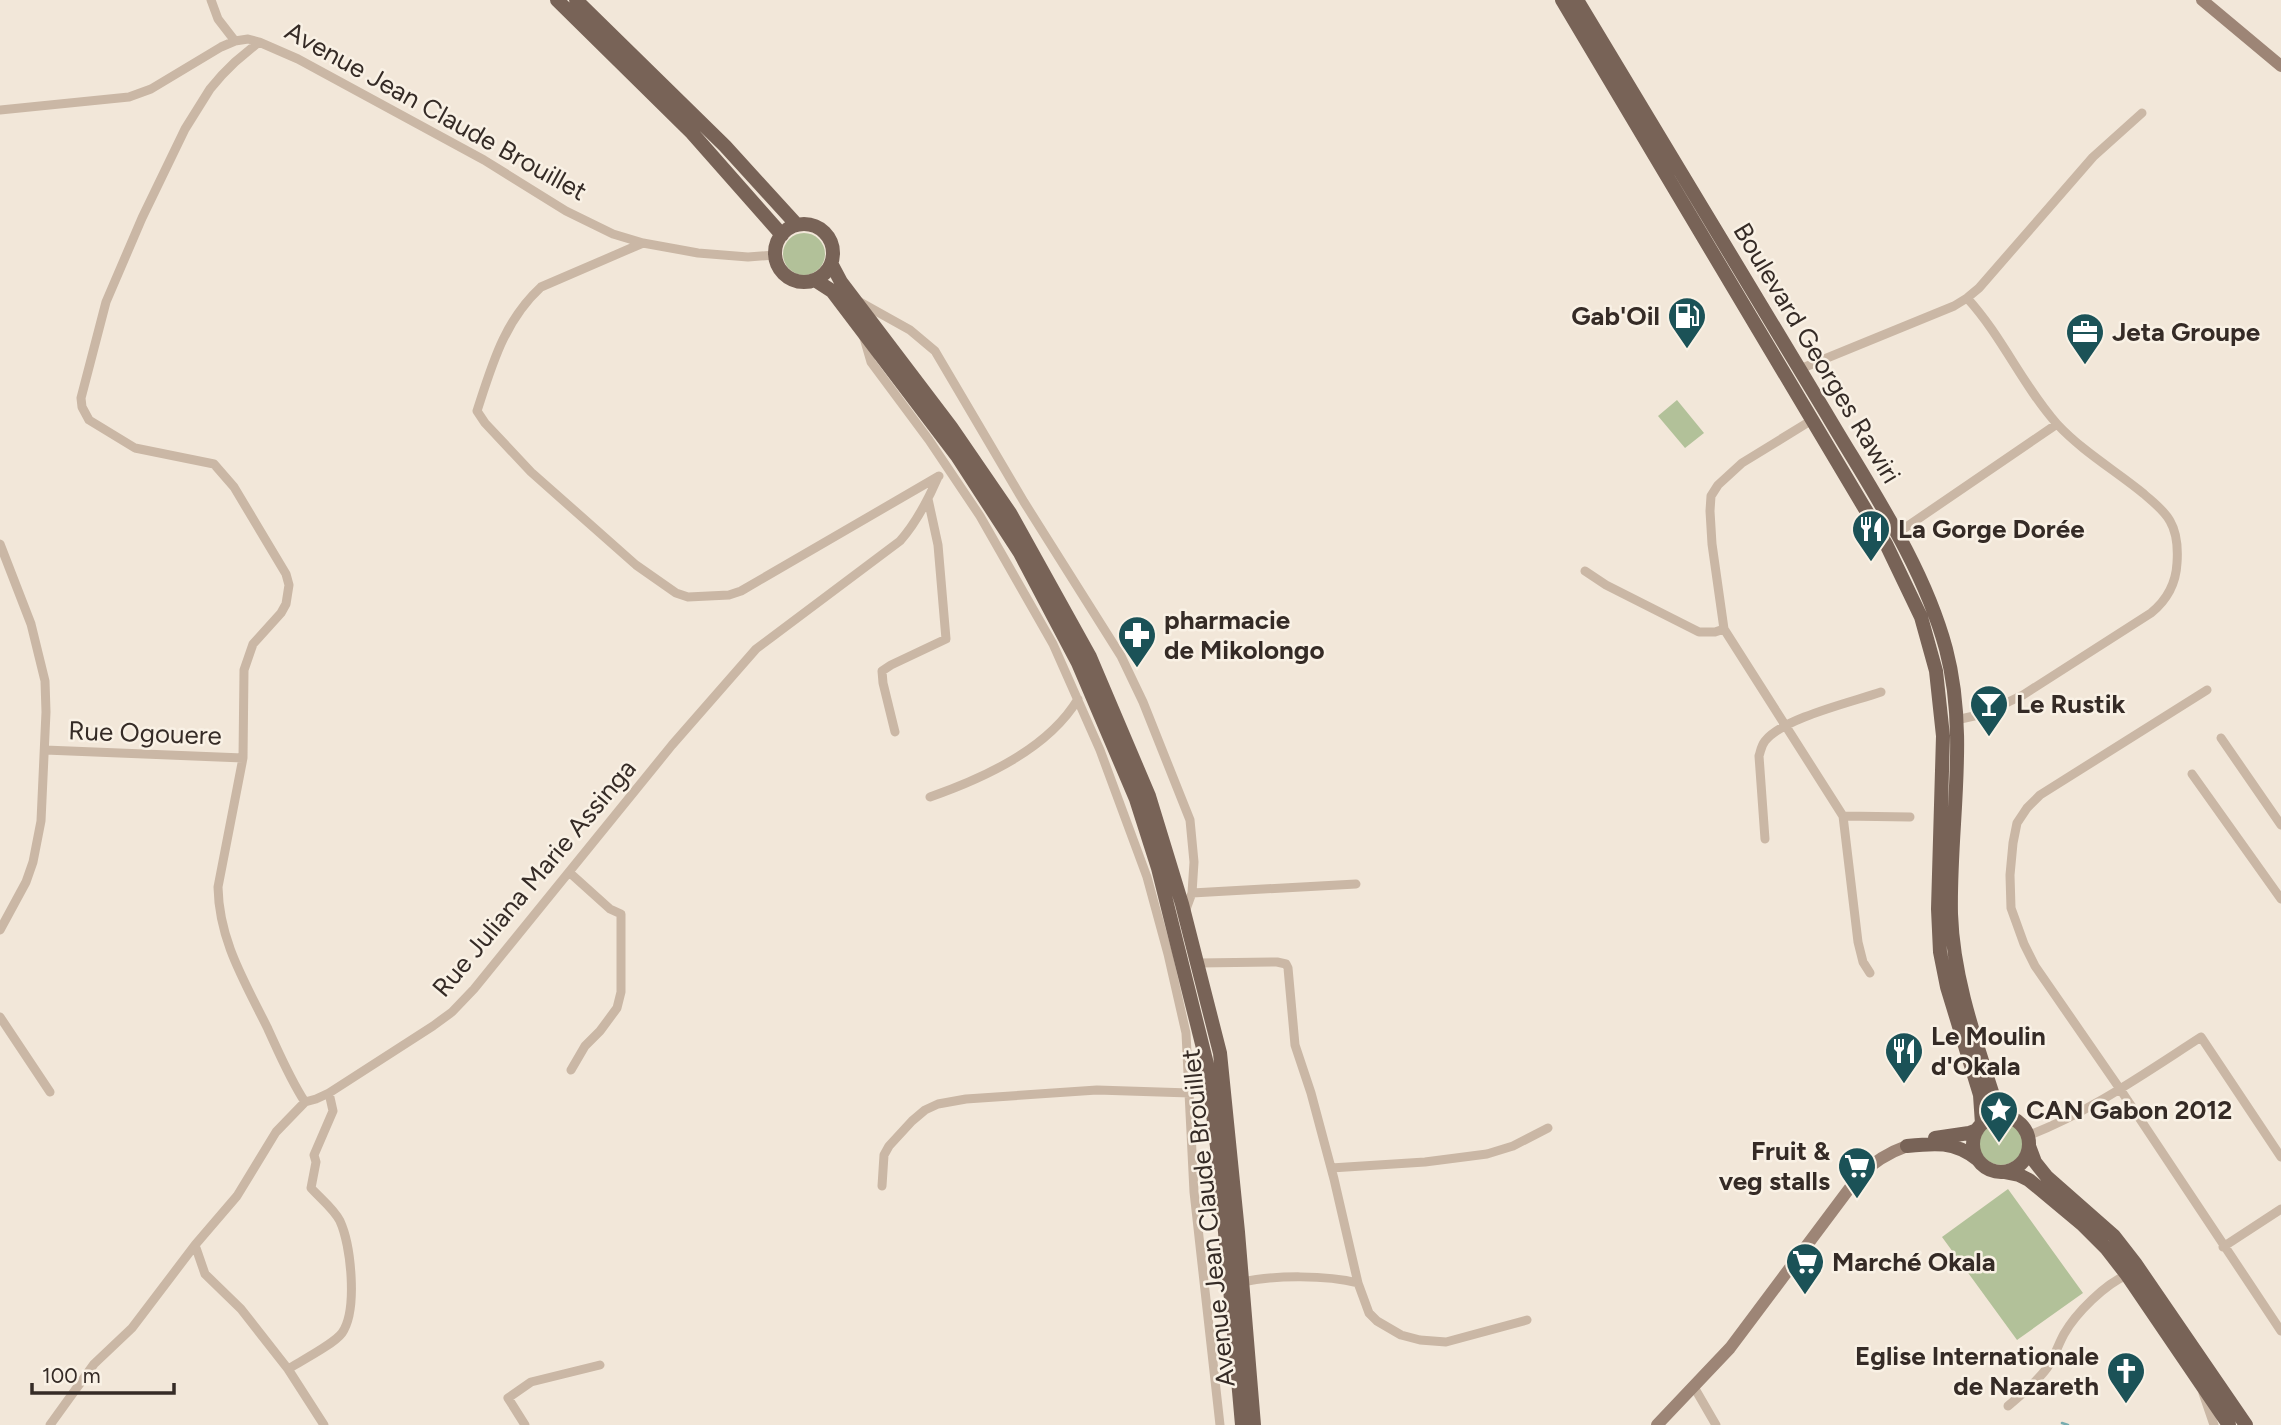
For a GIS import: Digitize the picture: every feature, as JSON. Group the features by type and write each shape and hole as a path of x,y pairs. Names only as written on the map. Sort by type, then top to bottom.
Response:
{"main road":[{"path":"557,0 692,132 782,234"},
{"path":"576,0 725,146 797,225"},
{"name":"Boulevard Georges Rawiri","path":"1562,0 1886,544 1921,617 1941,703 1943,736 1938,909 1940,952 1947,988 1980,1095 1980,1126"},
{"name":"Boulevard Georges Rawiri","path":"1577,0 1800,369 1896,534 1919,577 1938,622 1949,664 1956,720 1951,910 1954,954 1993,1095 2002,1110 2011,1118"},
{"path":"807,224 824,232 832,247 832,265 815,280 803,282 787,277 781,271 775,255 777,242 782,234 797,225 807,224"},
{"name":"Avenue Jean Claude Brouillet","path":"832,265 841,282 981,469 1010,513 1072,624 1109,699 1145,786 1185,913 1222,1066 1254,1425"},
{"name":"Avenue Jean Claude Brouillet","path":"815,280 832,291 957,456 1020,552 1092,692 1126,773 1148,833 1170,911 1208,1064 1242,1425"},
{"path":"1907,1146 1920,1140 1957,1136 1996,1117 2011,1118 2018,1123 2035,1162 2047,1177 2099,1222 2124,1248 2246,1425"},
{"path":"1977,1159 1973,1144 1980,1126"},
{"path":"2004,1172 2021,1163 2028,1141"},
{"path":"1907,1146 1929,1143 1958,1147 1989,1169 2019,1175 2043,1191 2095,1237 2127,1275 2229,1425"}],"street":[{"path":"211,0 218,19 235,41"},
{"path":"2202,0 2281,66"},
{"name":"Avenue Jean Claude Brouillet","path":"0,110 129,97 151,89 220,47 248,39 298,59 484,160 583,220 613,234 643,243 728,256 775,255"},
{"path":"259,42 222,75 184,129 106,302 81,398 82,407 89,420 135,448 214,464 241,496 286,574 289,584 286,604 253,644 244,670 243,758 218,887 220,918 229,948 298,1093 305,1102"},
{"path":"1800,369 1968,298 2093,157 2142,113"},
{"path":"643,243 541,287 528,299 502,338 477,411 531,472 636,565 676,593 688,597 729,595 741,591 949,469"},
{"path":"1956,720 1983,715 2004,705 2108,642 2161,605 2173,584 2178,560 2176,539 2169,520 2146,496 2057,424 1984,317 1968,298"},
{"path":"855,299 910,330 935,351 1030,512 1121,656 1143,702 1190,820 1194,855 1192,893 1185,913"},
{"path":"863,332 871,362 949,469 1012,570 1053,644 1100,750 1152,894 1186,1033 1194,1192 1220,1425"},
{"path":"1812,421 1729,473 1712,496 1712,544 1724,629 1843,816 1858,942 1863,962 1870,973"},
{"path":"1896,534 2057,424"},
{"name":"Rue Juliana Marie Assinga","path":"50,1425 94,1364 132,1328 195,1245 237,1196 276,1132 305,1102 329,1093 452,1012 570,873 672,745 756,649 900,541 911,529 938,477"},
{"path":"895,732 882,671 946,639 937,545 928,499"},
{"path":"0,544 31,624 45,681 41,821 26,882 0,930"},
{"path":"1585,571 1606,585 1699,632 1724,629"},
{"path":"2207,690 2040,794 2027,808 2017,823 2010,875 2011,908 2035,966 2281,1331"},
{"path":"1765,839 1759,756 1766,739 1784,725 1881,692"},
{"path":"930,797 980,778 1032,746 1056,729 1078,699"},
{"path":"2221,738 2281,825"},
{"name":"Rue Ogouere","path":"45,750 243,758"},
{"path":"2192,774 2281,899"},
{"path":"1843,816 1910,817"},
{"path":"570,873 610,909 621,915 621,992 617,1008 585,1046 571,1070"},
{"path":"1192,893 1356,884"},
{"path":"1198,963 1276,962 1286,964 1288,968 1295,1045 1311,1093 1358,1283 1368,1313 1401,1335 1446,1342 1527,1320"},
{"path":"0,1017 50,1093"},
{"path":"2028,1141 2120,1090 2201,1037 2281,1157"},
{"path":"882,1185 884,1155 889,1146 912,1121 937,1104 966,1099 1097,1090 1190,1093"},
{"path":"288,1369 342,1334 350,1310 350,1270 343,1228 338,1218 311,1188 316,1162 314,1155 332,1111 329,1093"},
{"path":"1331,1168 1425,1162 1486,1154 1513,1146 1548,1128"},
{"path":"1657,1425 1734,1342 1858,1177 1887,1154 1907,1146"},
{"path":"2223,1247 2281,1209"},
{"path":"195,1245 205,1274 241,1309 288,1369 324,1425"},
{"path":"2008,1406 2050,1365 2066,1330 2092,1301 2114,1281 2127,1275"},
{"path":"1242,1282 1258,1279 1331,1279 1358,1283"},
{"path":"525,1425 508,1398 531,1382 600,1366"},
{"path":"2198,1378 2214,1425"},
{"path":"1694,1387 1716,1425"}],"green space":[{"path":"804,233 819,239 825,254 819,269 804,275 789,269 783,254 789,239"},
{"path":"1677,400 1704,433 1685,448 1658,416"},
{"path":"2001,1121 2017,1127 2023,1143 2017,1159 2001,1165 1985,1159 1979,1143 1985,1127"},
{"path":"2008,1189 2083,1293 2017,1340 1942,1237"}],"waterway":[{"path":"2062,1423 2068,1425"}],"place":[{"name":"Gab'Oil","path":"1687,350"},
{"name":"Jeta Groupe","path":"2085,366"},
{"name":"La Gorge Dorée","path":"1871,563"},
{"name":"pharmacie de Mikolongo","path":"1137,669"},
{"name":"Le Rustik","path":"1989,738"},
{"name":"Le Moulin d'Okala","path":"1904,1085"},
{"name":"CAN Gabon 2012","path":"1999,1144"},
{"name":"Fruit & veg stalls","path":"1857,1200"},
{"name":"Marché Okala","path":"1805,1296"},
{"name":"Eglise Internationale de Nazareth","path":"2126,1405"}]}
